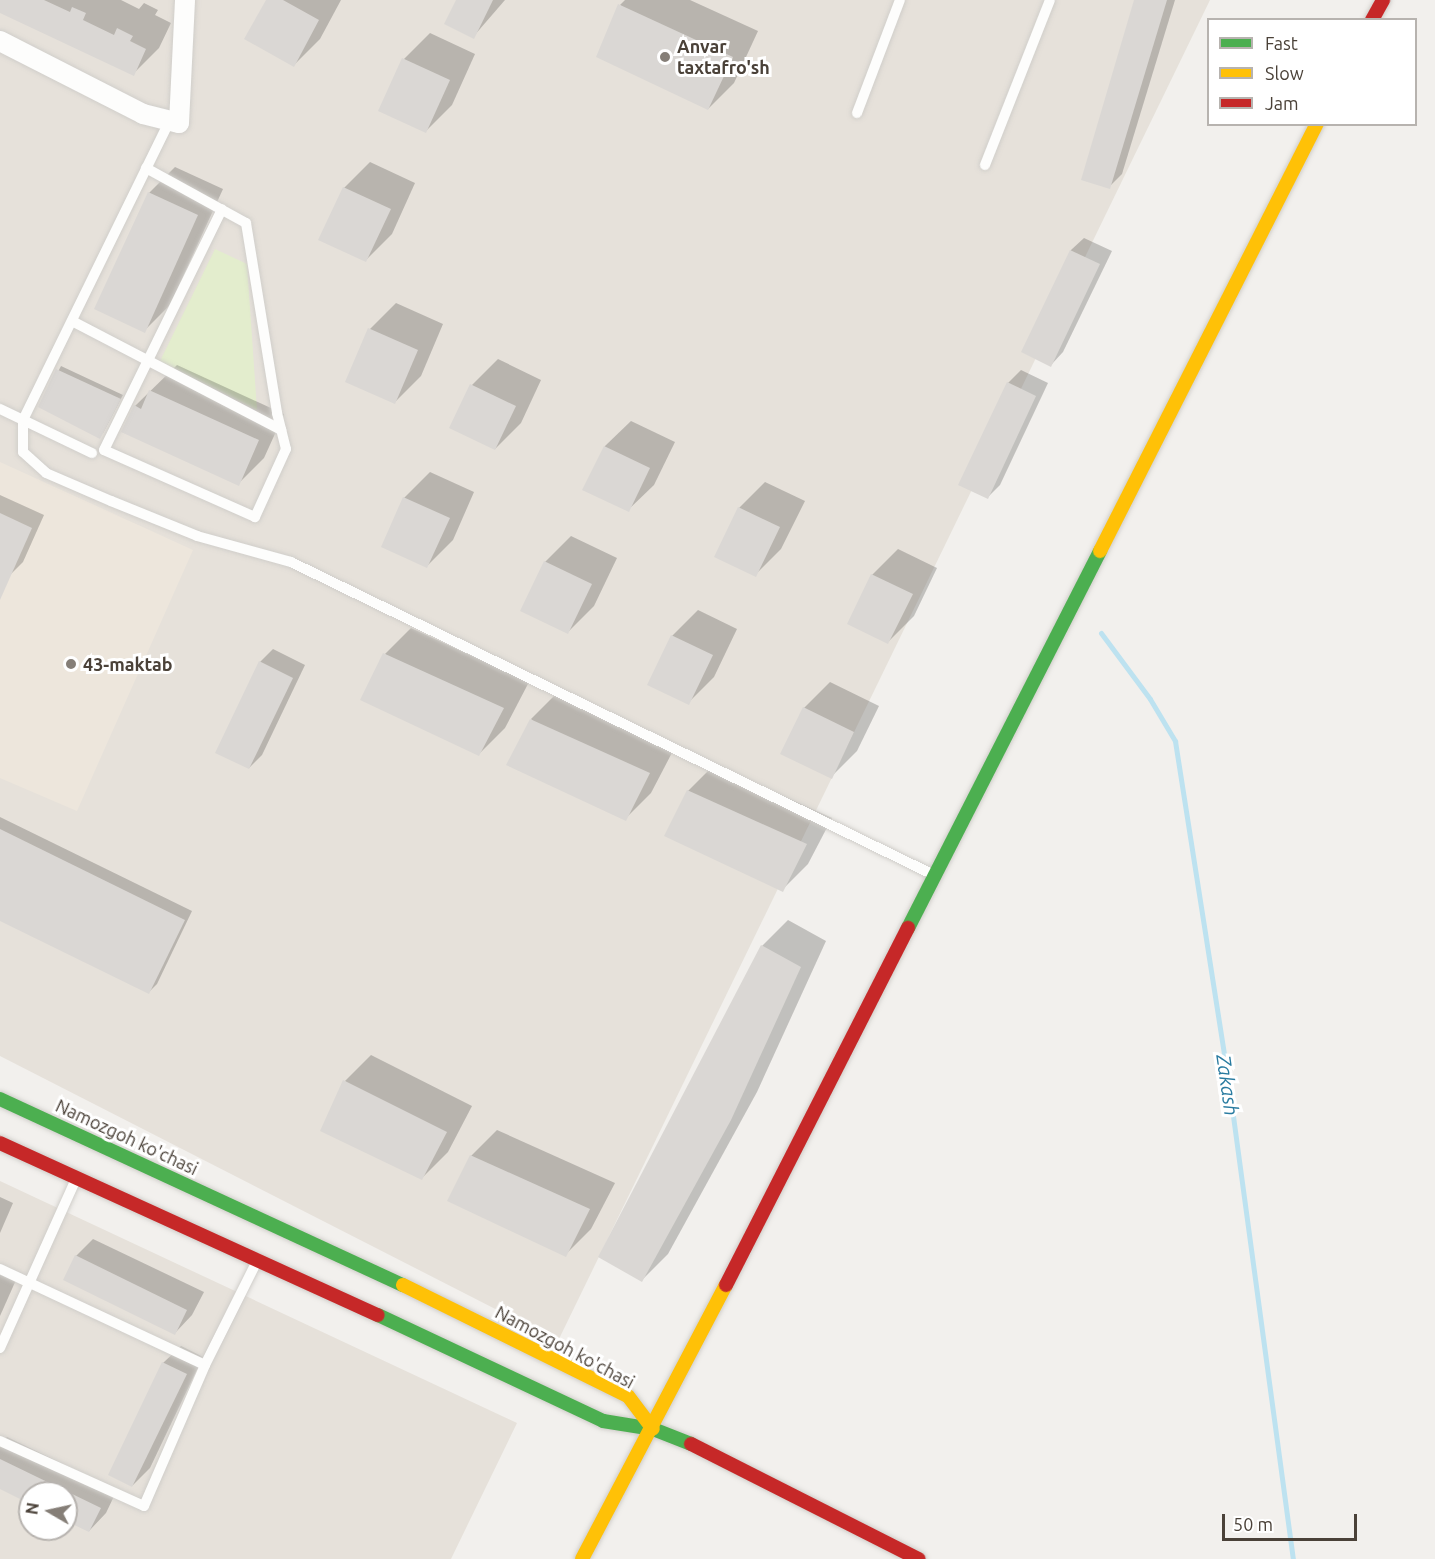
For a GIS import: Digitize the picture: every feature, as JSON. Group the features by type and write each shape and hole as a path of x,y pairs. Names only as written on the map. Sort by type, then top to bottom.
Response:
{"main road":[{"path":"1373,18 1383,0"},
{"path":"582,1559 652,1429 1316,126"},
{"name":"Namozgoh ko'chasi","path":"0,1099 344,1256 628,1396 652,1429"},
{"path":"0,1143 76,1179 258,1258 603,1421 652,1429 688,1442 919,1559"}],"street":[{"path":"0,41 143,114 179,123 187,4"}],"lane":[{"path":"857,113 900,0"},
{"path":"985,165 1050,0"},
{"path":"169,122 23,420 23,452 46,473 198,536 291,562 935,876"},
{"path":"146,168 222,209 246,223 286,448 255,517 104,450 222,209"},
{"path":"72,321 281,430"},
{"path":"0,409 92,453"},
{"path":"0,1348 76,1179"},
{"path":"0,1441 144,1506 205,1365 258,1258"},
{"path":"0,1269 205,1365"}],"shaded area":[{"path":"0,0 1210,0 558,1341 0,1056"},
{"name":"43-maktab","path":"0,462 193,550 77,811 0,778"},
{"path":"0,1181 517,1423 451,1559 0,1559"}],"green space":[{"path":"215,249 247,264 257,410 160,361"}],"building":[{"path":"0,0 44,0 70,12 72,7 86,13 83,20 114,35 117,28 133,36 130,41 146,49 134,76 0,13"},
{"path":"266,0 283,0 319,20 294,67 244,39"},
{"path":"456,0 493,0 474,39 444,24"},
{"path":"1134,0 1167,0 1110,189 1081,180"},
{"name":"Anvar taxtafro'sh","path":"618,4 733,57 708,110 596,57"},
{"path":"402,58 450,80 426,133 378,111"},
{"path":"343,187 391,209 366,262 318,240"},
{"path":"148,192 198,215 145,333 94,309"},
{"path":"1070,250 1100,264 1051,367 1021,352"},
{"path":"368,328 418,350 395,404 345,382"},
{"path":"56,369 121,399 100,439 38,407"},
{"path":"1007,382 1036,396 988,499 958,485"},
{"path":"470,384 516,406 495,450 449,428"},
{"path":"149,390 259,440 239,486 121,432 134,405 141,409"},
{"path":"604,446 650,468 629,512 582,490"},
{"path":"403,497 450,518 427,568 381,547"},
{"path":"738,507 780,527 756,577 714,557"},
{"path":"0,513 32,528 0,600"},
{"path":"544,561 592,584 568,634 520,611"},
{"path":"871,574 913,594 888,644 847,624"},
{"path":"671,635 713,655 689,705 647,685"},
{"path":"383,653 504,708 479,756 360,700"},
{"path":"259,661 293,678 249,769 215,753"},
{"path":"803,707 854,732 832,779 780,754"},
{"path":"530,719 650,773 626,821 506,765"},
{"path":"687,790 807,844 783,892 664,836"},
{"path":"0,829 185,920 149,994 0,921"},
{"path":"761,945 801,967 731,1120 642,1282 598,1257"},
{"path":"343,1080 447,1132 422,1180 320,1131"},
{"path":"470,1155 590,1209 566,1257 447,1201"},
{"path":"75,1255 187,1310 175,1335 63,1280"},
{"path":"162,1362 187,1374 132,1487 108,1475"},
{"path":"0,1459 45,1481 18,1481 18,1498 0,1489"},
{"path":"78,1497 101,1508 89,1532 78,1527"}],"waterway":[{"name":"Zakash","path":"1101,633 1150,699 1175,741 1228,1079 1293,1559"}],"traffic: fast":[{"path":"908,928 1100,551"},
{"path":"0,1099 403,1285"},
{"path":"378,1315 603,1421 653,1429 691,1444"}],"traffic: slow":[{"path":"1100,551 1316,126"},
{"path":"403,1285 628,1396 653,1429"},
{"path":"582,1559 726,1285"}],"traffic: jam":[{"path":"1373,18 1383,0"},
{"path":"726,1285 908,928"},
{"path":"0,1143 378,1315"},
{"path":"691,1444 919,1559"}],"place":[{"name":"Anvar taxtafro'sh","path":"665,57"},
{"name":"43-maktab","path":"71,664"}]}
